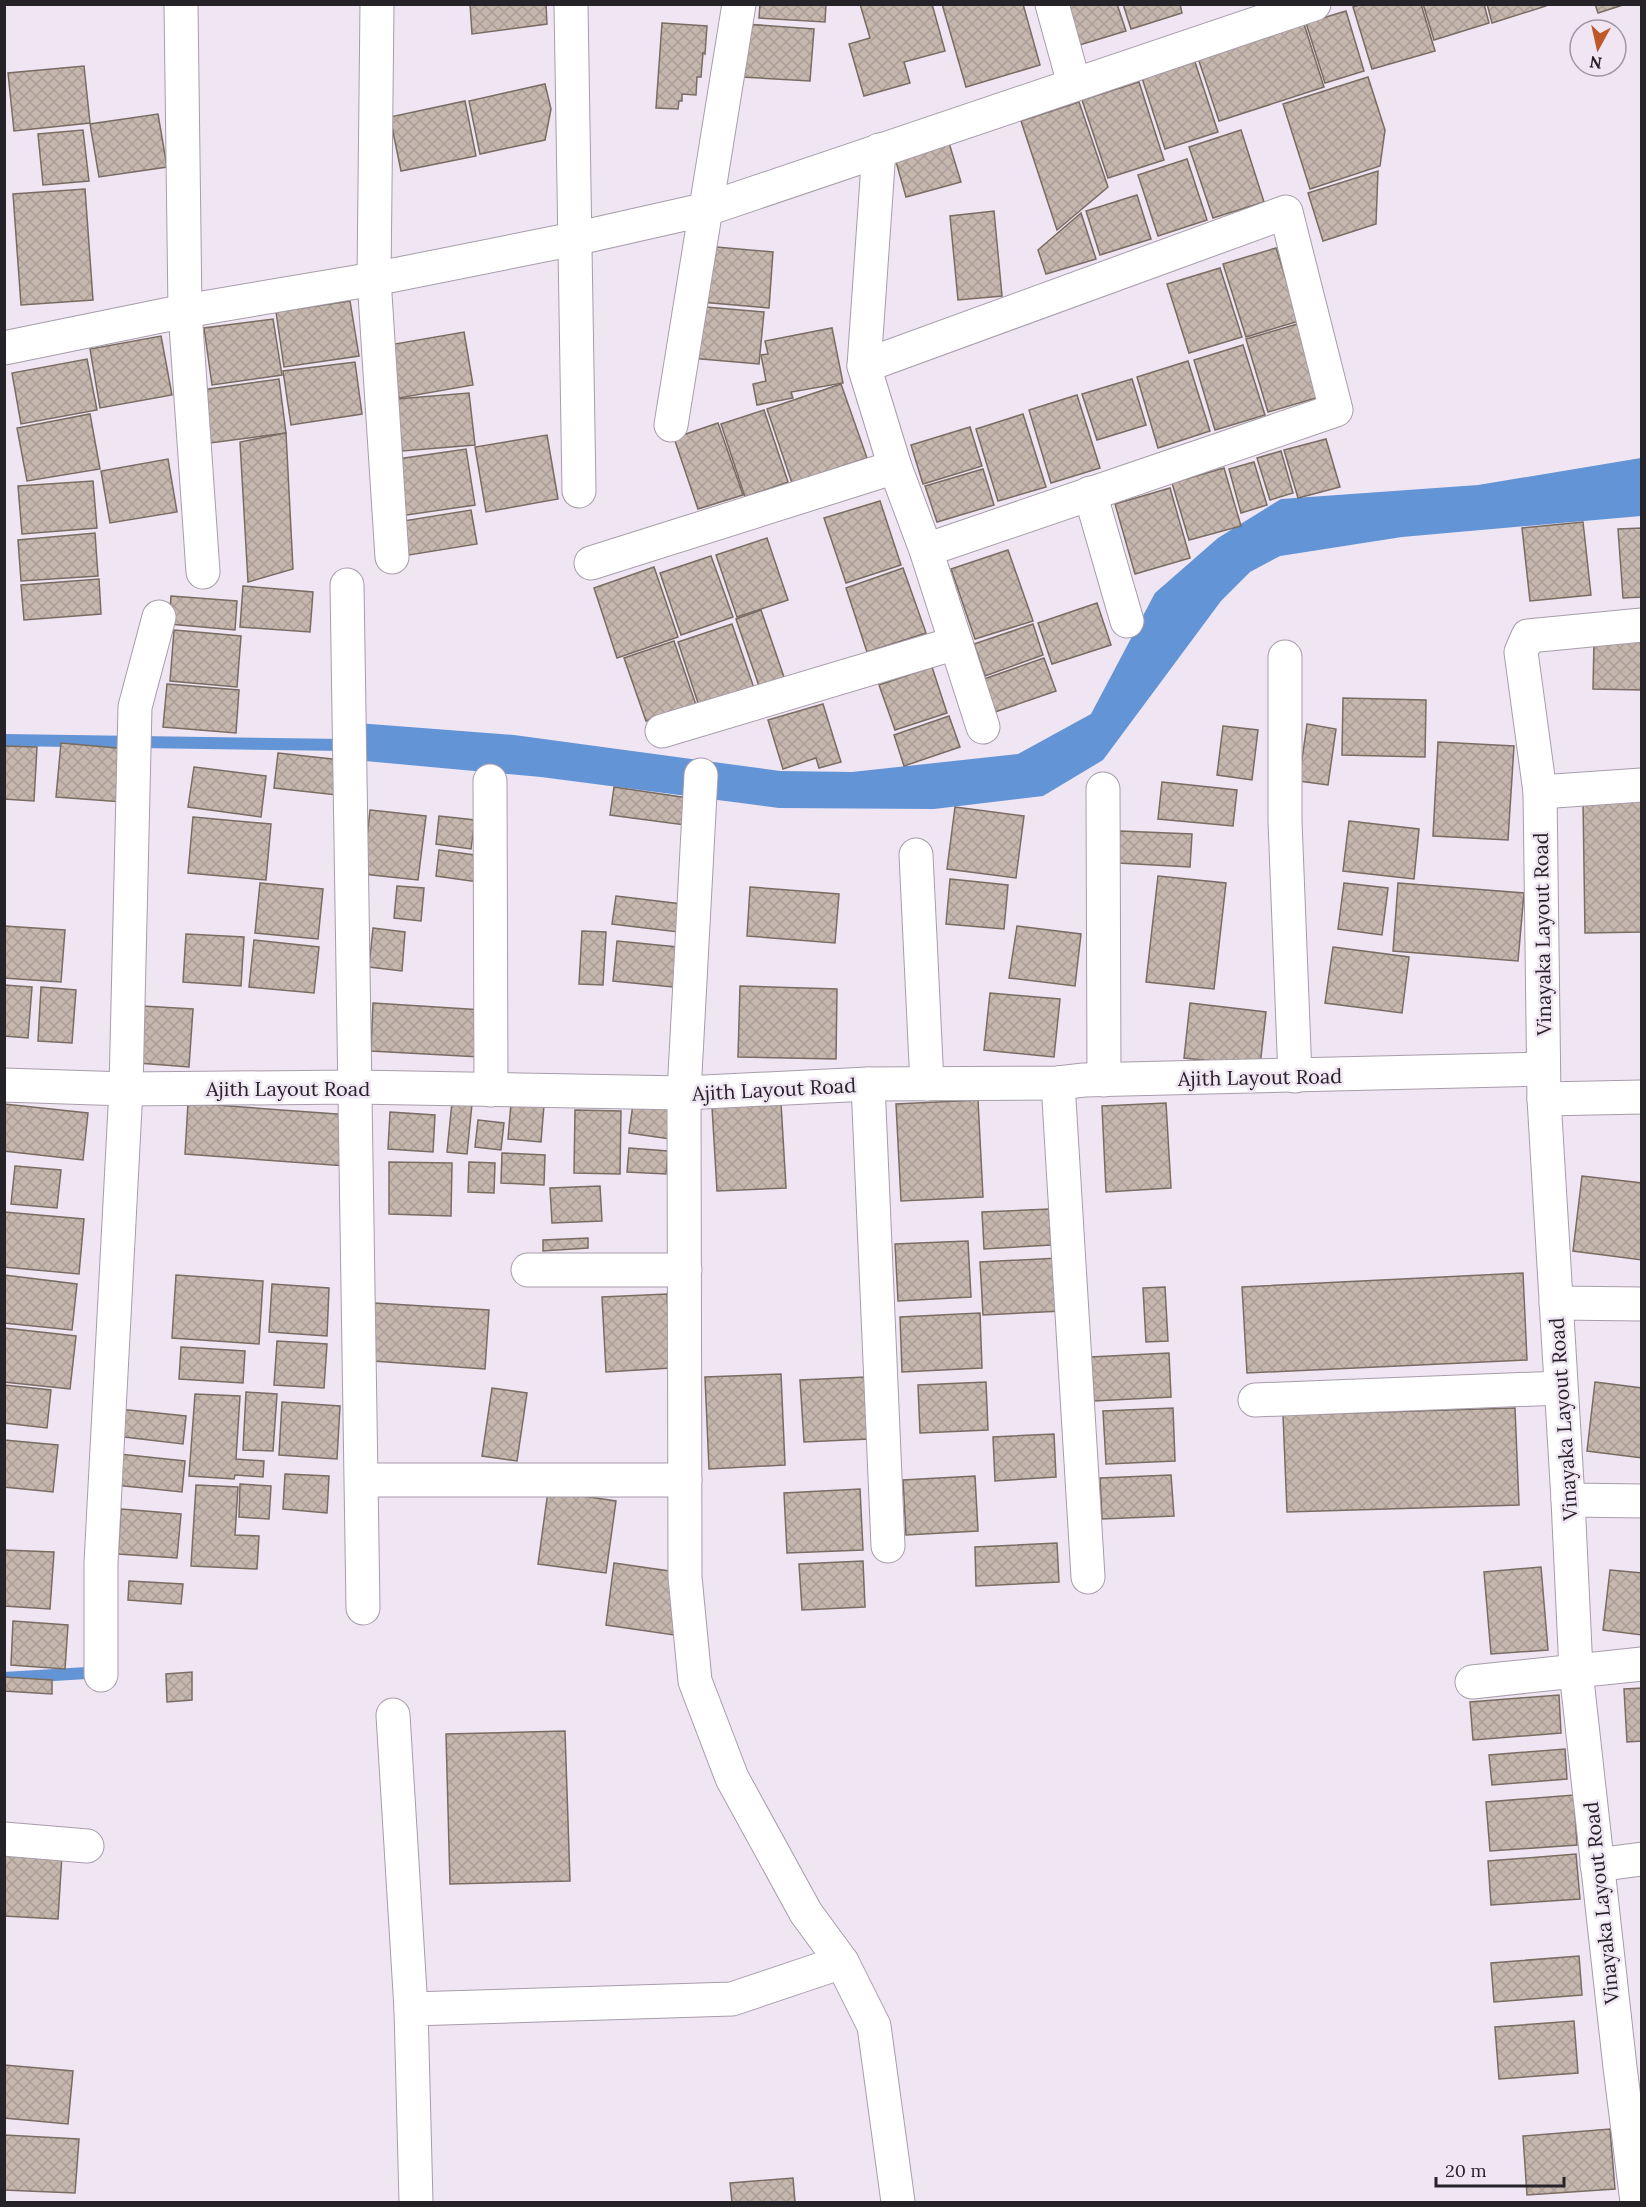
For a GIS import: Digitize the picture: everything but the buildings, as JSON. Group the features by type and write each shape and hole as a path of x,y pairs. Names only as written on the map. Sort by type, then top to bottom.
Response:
{"street":[{"path":"181,4 185,311 203,572"},
{"path":"377,4 374,279 392,557"},
{"path":"571,4 579,491"},
{"path":"671,424 739,4"},
{"path":"1052,4 1074,84"},
{"path":"4,348 185,311 374,279 574,239 706,209 1314,4"},
{"path":"879,150 864,366 895,466 926,550 983,727"},
{"path":"864,366 1286,212 1336,410 926,550"},
{"path":"591,563 895,466"},
{"path":"1090,493 1127,621"},
{"path":"346,585 363,1608"},
{"path":"101,1675 101,1563 126,1089 135,707 159,617"},
{"name":"Vinayaka Layout Road","path":"1637,2202 1631,2066 1597,1865 1576,1671 1544,1084 1540,792 1521,652 1528,636 1641,625"},
{"path":"662,731 956,643"},
{"path":"1285,657 1285,821 1295,1076"},
{"path":"701,775 684,1093 685,1577 695,1681 732,1778 806,1913 842,1962 874,2026 898,2202"},
{"path":"490,781 491,1090"},
{"path":"1540,792 1641,785"},
{"path":"1103,789 1104,1080"},
{"path":"916,855 927,1084"},
{"name":"Ajith Layout Road","path":"4,1085 126,1089 355,1087 684,1093 868,1084 1058,1083 1295,1076 1544,1084 1641,1097"},
{"path":"1058,1083 1088,1577"},
{"path":"868,1084 888,1546"},
{"path":"528,1270 685,1270"},
{"path":"1556,1303 1641,1304"},
{"path":"1255,1400 1560,1388"},
{"path":"362,1479 685,1480"},
{"path":"1568,1500 1641,1501"},
{"path":"1473,1682 1641,1664"},
{"path":"393,1715 411,2009 416,2202"},
{"path":"4,1839 87,1845"},
{"path":"1597,1865 1641,1859"},
{"path":"411,2009 732,1999 842,1962"}],"water":[{"path":"1641,458 1641,516 1402,537 1280,556 1250,572 1221,601 1103,760 1043,796 934,809 779,808 541,777 354,760 357,723 514,735 780,771 852,772 1018,754 1091,714 1155,593 1218,538 1281,499 1478,485"}],"waterway":[{"path":"4,740 346,745"},
{"path":"4,1678 87,1673"}]}
